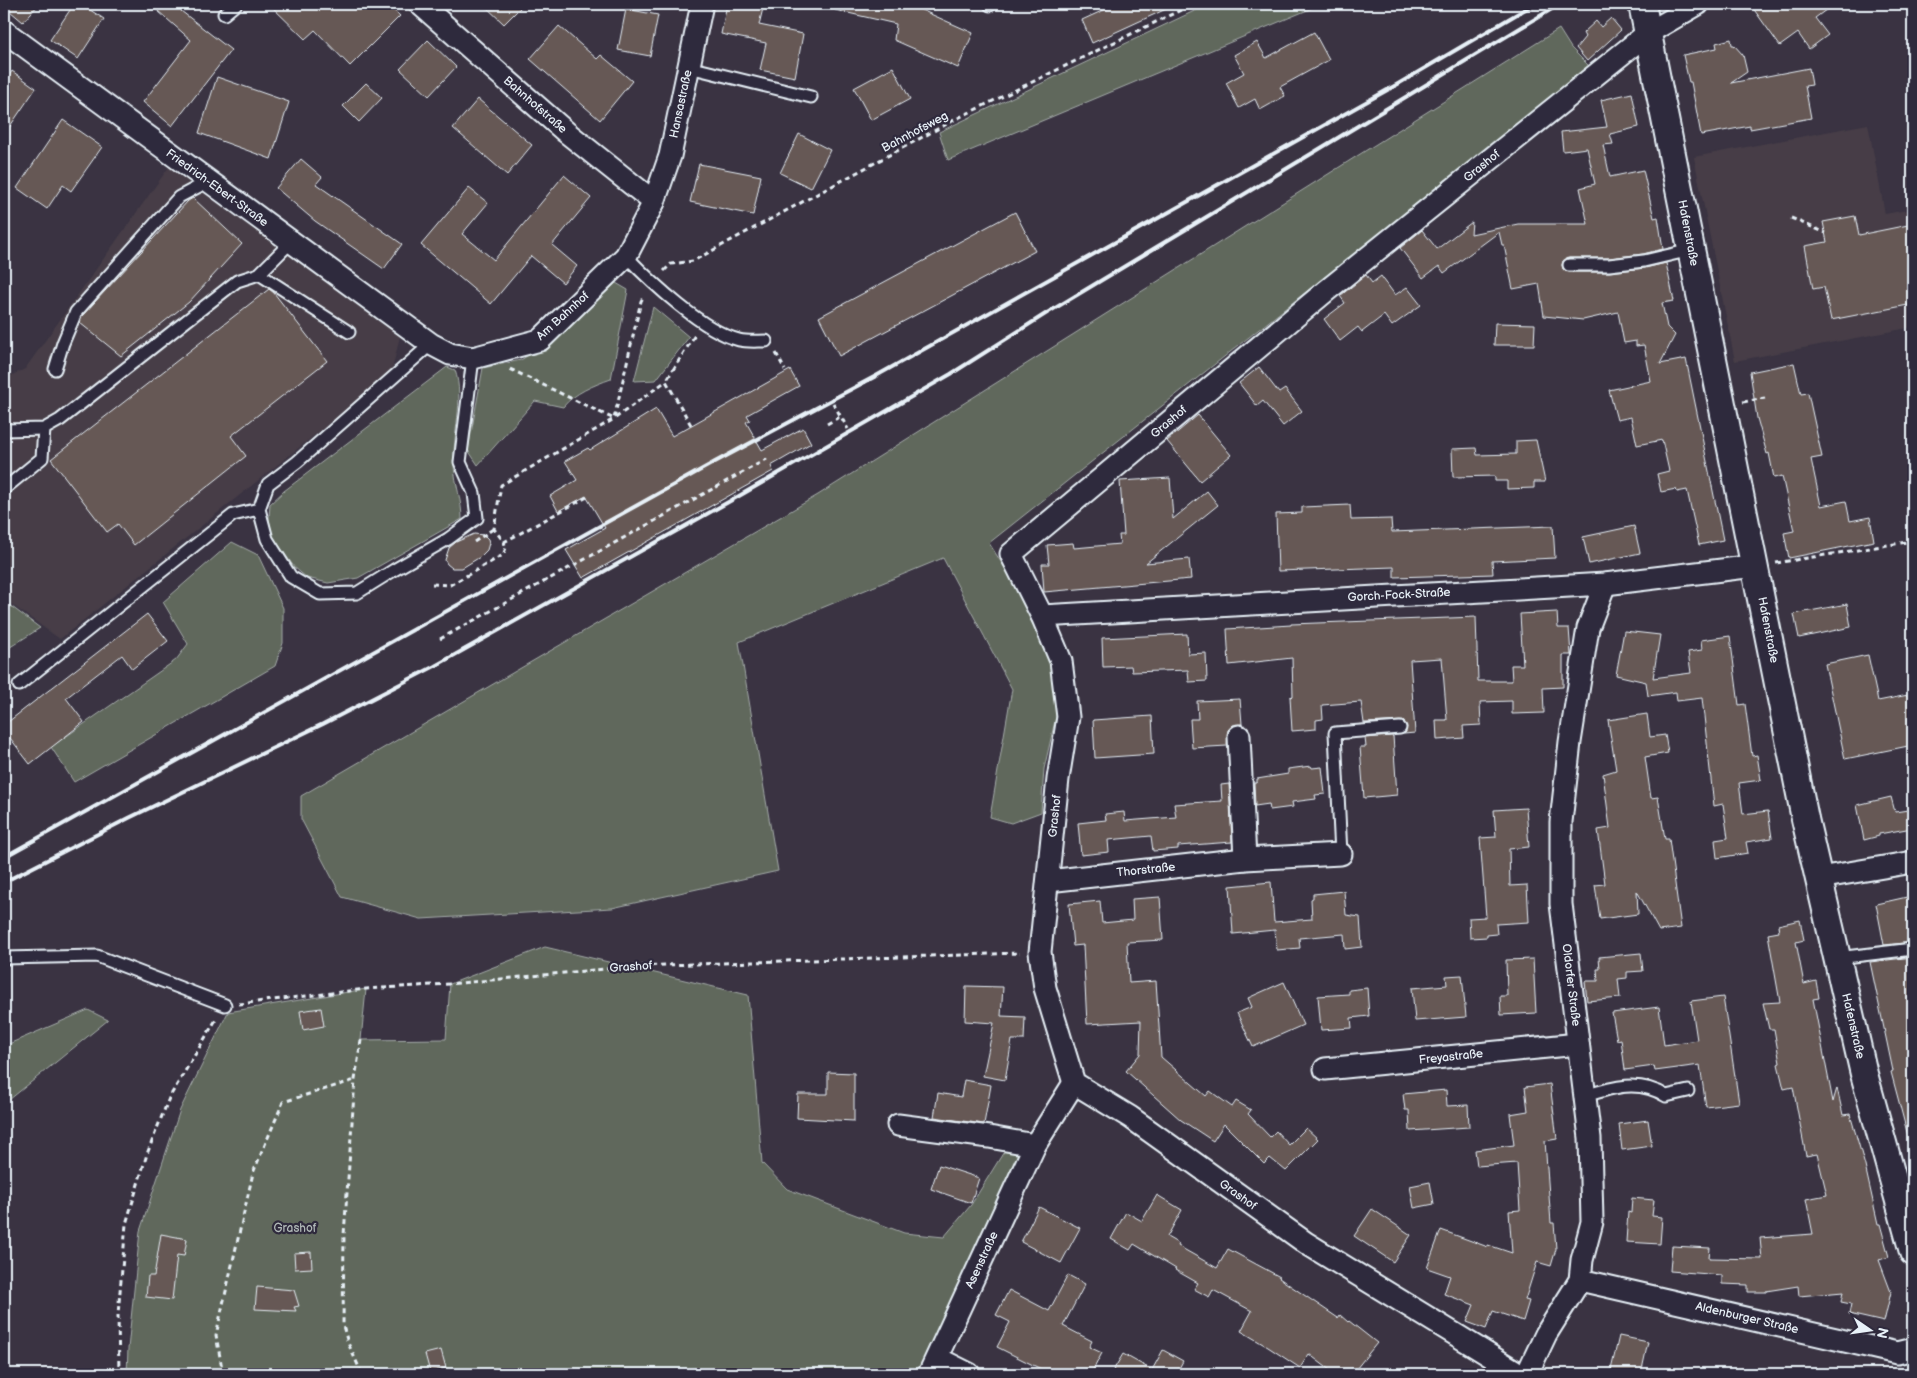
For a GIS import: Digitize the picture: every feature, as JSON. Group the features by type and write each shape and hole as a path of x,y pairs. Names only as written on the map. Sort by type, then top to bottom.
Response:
{"street":[{"name":"Bahnhofstraße","path":"420,4 566,132 654,202"},
{"name":"Hansastraße","path":"654,202 670,156 702,4"},
{"name":"Hafenstraße","path":"1642,4 1805,819 1864,1074 1913,1252"},
{"path":"1648,33 1698,4"},
{"name":"Friedrich-Ebert-Straße","path":"4,31 431,344"},
{"name":"Grashof","path":"1520,1374 1306,1243 1130,1118 1074,1083 1045,988 1040,952 1058,779 1068,717 1061,661 1042,616 1011,554 1326,291 1648,33"},
{"path":"626,256 654,202"},
{"name":"Am Bahnhof","path":"431,344 450,354 477,357 540,340 626,256"},
{"name":"Gorch-Fock-Straße","path":"1042,616 1605,584 1755,566"},
{"name":"Oldorfer Straße","path":"1528,1374 1546,1334 1580,1280 1582,1260 1592,1222 1590,1138 1560,904 1561,822 1570,742 1588,628 1605,584"},
{"path":"1239,736 1245,859"},
{"name":"Thorstraße","path":"1048,881 1245,859 1341,854"},
{"path":"1819,878 1913,862"},
{"name":"Freyastraße","path":"1325,1070 1578,1044"},
{"name":"Asenstraße","path":"933,1366 1035,1145 1074,1083"},
{"path":"898,1125 1035,1145"},
{"name":"Aldenburger Straße","path":"1580,1280 1897,1353 1913,1349"},
{"path":"933,1366 969,1374"}],"lane":[{"path":"224,14 236,4"},
{"path":"689,67 810,97"},
{"path":"55,369 76,312 179,197 209,182"},
{"path":"4,438 9,430 44,429 60,420 237,281 259,274 291,242"},
{"path":"1569,265 1609,266 1644,261 1691,250"},
{"path":"626,256 653,284 718,332 740,340 766,341"},
{"path":"259,274 350,332"},
{"path":"431,344 297,462 268,484 259,509 267,539 291,577 320,594 357,593 448,539 477,518 474,493 460,462 477,357"},
{"path":"4,489 42,458 44,429"},
{"path":"19,686 233,515 259,509"},
{"path":"1341,854 1335,733 1400,728"},
{"path":"1837,958 1913,949"},
{"path":"4,958 97,956 225,1006"},
{"path":"1585,1096 1615,1086 1638,1085 1656,1090 1666,1096 1688,1091"}],"path":[{"name":"Bahnhofsweg","path":"614,419 641,301 671,264 693,261 956,120 1193,4"},
{"path":"1790,218 1826,233"},
{"path":"432,584 450,585 503,555 506,548 504,542 494,529 501,485 614,419 666,381 704,322"},
{"path":"477,357 614,419"},
{"path":"666,381 691,424"},
{"path":"833,403 848,429"},
{"path":"827,424 841,416"},
{"path":"440,639 767,458"},
{"path":"504,542 587,497"},
{"path":"1755,566 1913,541"},
{"name":"Grashof","path":"225,1006 366,989 450,984 635,966 1040,952"},
{"path":"119,1374 118,1314 126,1224 147,1154 169,1098 225,1006"},
{"path":"361,1040 355,1080 344,1235 343,1326 348,1343 362,1374"},
{"path":"223,1374 216,1335 253,1173 283,1102 355,1080"}],"shaded area":[{"path":"1868,124 1885,214 1913,209 1913,327 1735,361 1694,157"},
{"path":"169,167 400,336 391,374 60,639 4,599 4,379 25,369"}],"green space":[{"path":"1209,4 1322,4 948,160 939,132"},
{"path":"1559,29 1571,48 1590,67 989,543 1037,619 1062,690 1044,769 1041,812 1011,823 990,817 1012,689 943,558 739,642 778,871 612,908 421,919 342,897 301,819 301,796 818,495"},
{"path":"616,283 628,290 611,379 579,394 563,407 535,401 478,465 468,450 483,368 521,360 563,332"},
{"path":"653,307 689,337 656,380 634,381"},
{"path":"447,367 455,370 458,381 459,405 454,466 462,519 358,578 328,583 307,578 294,567 272,535 269,519 270,504 284,491"},
{"path":"232,542 258,555 283,608 283,643 275,666 74,782 51,747 176,660 188,644 163,602"},
{"path":"4,601 40,628 4,651"},
{"path":"545,947 748,995 762,1163 787,1189 904,1233 944,1237 971,1205 1005,1150 1023,1154 925,1374 127,1374 140,1231 180,1110 228,1012 366,989 361,1040 446,1039 450,984"},
{"path":"88,1010 108,1020 4,1104 4,1046"}],"building":[{"path":"4,4 39,4 23,22"},
{"path":"74,4 81,4 104,19 78,59 50,40"},
{"path":"150,4 187,4 181,11 231,50 172,126 143,102 191,40"},
{"path":"269,4 387,4 400,16 350,66 315,30 305,39"},
{"path":"483,4 524,4 504,24"},
{"path":"727,4 744,7 744,4 764,4 759,25 803,34 795,77 760,70 766,43 721,34"},
{"path":"836,4 908,4 973,33 958,68 894,40 896,24 835,10"},
{"path":"1117,4 1177,4 1092,43 1082,20"},
{"path":"1750,4 1834,4 1815,18 1828,35 1809,49 1798,33 1780,46"},
{"path":"626,9 658,15 650,56 618,50"},
{"path":"1611,18 1621,30 1587,61 1576,48 1585,37 1583,33 1596,21 1601,27"},
{"path":"559,26 597,59 601,55 632,81 600,120 530,59"},
{"path":"1314,32 1329,60 1280,87 1285,96 1260,110 1255,99 1239,108 1226,83 1244,73 1234,55 1257,42 1266,58"},
{"path":"1731,39 1732,45 1743,55 1747,72 1731,83 1809,68 1812,85 1805,86 1811,118 1750,129 1750,126 1701,135 1691,82 1689,82 1683,55 1717,48 1716,43"},
{"path":"428,40 456,67 429,96 400,69"},
{"path":"893,67 910,99 871,120 854,88"},
{"path":"12,71 36,88 4,135 4,83"},
{"path":"217,77 289,102 271,159 199,133"},
{"path":"366,83 382,98 359,122 343,106"},
{"path":"1632,93 1639,127 1610,134 1613,144 1603,145 1610,177 1643,170 1654,218 1658,217 1663,249 1643,254 1609,258 1569,258 1563,261 1562,265 1563,269 1569,272 1609,272 1645,268 1666,263 1674,301 1662,303 1667,327 1675,335 1660,364 1686,359 1723,540 1699,545 1687,490 1677,492 1676,489 1661,492 1657,474 1669,471 1662,440 1637,445 1631,417 1617,420 1609,390 1651,381 1644,345 1636,346 1636,341 1624,343 1618,312 1583,320 1544,316 1539,284 1513,289 1504,245 1502,245 1499,232 1444,273 1439,266 1423,278 1400,248 1422,230 1437,249 1472,222 1471,234 1518,224 1588,224 1580,188 1595,184 1587,148 1563,151 1561,132 1607,127 1601,100"},
{"path":"478,99 532,145 507,175 453,128"},
{"path":"63,120 102,147 71,191 63,185 47,209 17,188"},
{"path":"799,134 830,150 811,188 780,173"},
{"path":"301,159 322,177 316,184 402,244 384,269 315,221 276,188"},
{"path":"699,164 761,176 753,215 690,202"},
{"path":"564,175 591,198 552,245 577,266 563,283 531,256 491,304 421,245 469,188 488,203 462,234 494,260"},
{"path":"193,198 242,244 189,302 121,356 80,323 82,316 188,201"},
{"path":"1015,212 1035,251 839,356 819,317"},
{"path":"1855,216 1859,235 1913,224 1913,304 1831,320 1824,287 1813,289 1805,246 1827,242 1823,222"},
{"path":"1366,275 1372,283 1381,276 1395,295 1407,287 1421,305 1392,326 1384,315 1362,332 1358,327 1340,341 1324,319 1345,303 1340,296"},
{"path":"269,289 327,361 231,436 246,456 134,545 118,524 107,532 51,459"},
{"path":"1495,323 1535,324 1534,345 1494,345"},
{"path":"1794,363 1801,394 1808,393 1822,457 1811,459 1821,506 1846,501 1850,521 1870,517 1874,541 1789,558 1784,533 1794,531 1782,476 1774,478 1769,453 1767,454 1757,418 1750,372"},
{"path":"1259,367 1279,393 1285,389 1302,411 1283,426 1263,401 1257,406 1239,383"},
{"path":"790,370 799,386 747,415 750,420 746,422 762,450 803,428 811,443 771,466 773,471 583,578 566,550 605,528 586,496 558,511 550,496 577,480 565,461 588,448 590,450 656,409 672,436"},
{"path":"1198,415 1231,455 1200,481 1167,441"},
{"path":"1536,440 1545,482 1534,482 1534,488 1507,489 1507,481 1495,481 1495,476 1453,477 1452,449 1476,448 1477,455 1516,454 1516,441"},
{"path":"1170,478 1173,519 1207,491 1218,505 1146,563 1189,559 1191,579 1044,592 1042,564 1049,564 1047,545 1073,543 1074,548 1120,544 1119,535 1124,535 1120,481"},
{"path":"1350,505 1351,520 1391,519 1392,532 1553,526 1555,558 1492,561 1493,574 1394,577 1394,567 1278,571 1276,514 1302,513 1302,507"},
{"path":"1634,526 1640,553 1589,564 1583,537"},
{"path":"474,534 484,535 488,539 487,550 480,557 462,568 452,568 445,560 449,548 456,542"},
{"path":"1847,604 1851,627 1799,638 1794,614"},
{"path":"1557,612 1558,628 1569,628 1571,655 1563,655 1563,687 1543,688 1544,713 1512,714 1512,701 1480,702 1481,725 1463,726 1464,738 1437,740 1436,720 1447,720 1442,658 1410,660 1415,733 1404,734 1407,727 1403,721 1364,723 1361,702 1322,705 1323,719 1316,720 1316,729 1292,731 1290,697 1293,696 1292,658 1229,665 1227,629 1291,624 1476,617 1478,681 1512,681 1511,665 1523,665 1520,614"},
{"path":"147,614 168,641 132,669 122,655 66,698 84,722 30,764 4,730 4,725"},
{"path":"1624,631 1660,635 1653,678 1691,673 1688,652 1702,650 1701,640 1730,636 1739,705 1745,704 1752,756 1757,755 1761,780 1739,783 1743,814 1768,811 1772,838 1746,842 1748,853 1717,858 1715,840 1728,838 1723,804 1714,806 1702,698 1677,701 1676,692 1648,696 1646,682 1616,675"},
{"path":"1187,634 1188,654 1206,653 1207,681 1189,682 1188,670 1132,672 1131,666 1103,667 1102,638"},
{"path":"1868,655 1878,701 1913,694 1913,745 1845,759 1825,664"},
{"path":"1240,699 1242,724 1233,725 1228,730 1227,746 1192,748 1190,719 1198,719 1197,701"},
{"path":"1647,714 1650,737 1665,735 1668,753 1645,757 1651,798 1658,797 1665,839 1669,839 1681,928 1659,931 1637,891 1638,914 1600,919 1595,885 1605,884 1598,830 1610,828 1603,774 1616,770 1608,720"},
{"path":"1152,716 1154,754 1095,758 1093,720"},
{"path":"1393,736 1397,795 1364,798 1360,747 1366,747 1365,738"},
{"path":"1311,766 1312,768 1322,767 1325,794 1315,795 1316,799 1292,802 1293,807 1270,810 1269,804 1255,806 1254,783 1257,783 1257,779 1288,774 1288,769"},
{"path":"1229,784 1232,842 1178,846 1178,849 1153,851 1151,836 1108,840 1109,852 1081,855 1078,823 1106,820 1105,814 1124,812 1125,821 1176,817 1174,804 1222,801 1221,785"},
{"path":"1891,797 1895,812 1908,810 1912,828 1879,834 1879,836 1864,840 1857,805"},
{"path":"1526,808 1529,847 1509,849 1510,886 1527,885 1529,922 1496,924 1497,934 1487,935 1487,937 1470,938 1469,918 1486,917 1480,838 1496,837 1494,810"},
{"path":"1271,882 1274,922 1312,919 1311,899 1313,894 1344,891 1346,915 1360,917 1362,947 1345,949 1344,934 1299,938 1300,948 1277,950 1275,930 1233,934 1230,886"},
{"path":"1160,897 1163,940 1127,942 1129,983 1156,981 1161,1057 1206,1096 1210,1091 1232,1107 1236,1101 1251,1110 1248,1114 1270,1137 1276,1131 1289,1145 1306,1128 1318,1139 1286,1171 1270,1158 1264,1164 1224,1124 1213,1141 1181,1120 1126,1071 1140,1054 1141,1021 1087,1024 1083,945 1073,946 1069,904 1100,901 1102,923 1133,920 1132,899"},
{"path":"1907,897 1913,928 1913,942 1884,945 1876,904"},
{"path":"1800,920 1804,940 1796,942 1804,984 1816,981 1819,998 1813,999 1833,1102 1837,1088 1843,1115 1850,1114 1865,1166 1878,1224 1880,1224 1889,1257 1879,1260 1891,1292 1884,1322 1849,1314 1851,1304 1841,1302 1843,1292 1799,1296 1798,1286 1766,1292 1748,1292 1748,1285 1722,1284 1722,1275 1670,1271 1672,1246 1710,1248 1709,1258 1762,1259 1760,1238 1813,1234 1806,1199 1827,1195 1817,1154 1806,1156 1793,1087 1784,1089 1778,1064 1780,1063 1774,1029 1769,1029 1763,1003 1780,1002 1768,934 1779,932 1778,925"},
{"path":"1641,953 1643,971 1627,972 1627,978 1618,979 1620,998 1587,1001 1585,981 1598,981 1599,957"},
{"path":"1913,957 1913,1135 1908,1136 1891,1072 1893,1071 1870,962"},
{"path":"1533,959 1536,1013 1501,1015 1500,996 1507,996 1506,960"},
{"path":"1462,975 1466,1017 1415,1021 1412,988 1447,985 1446,976"},
{"path":"1284,982 1303,1025 1253,1047 1237,1013 1252,1007 1248,998"},
{"path":"966,986 1003,987 1001,1016 1025,1017 1024,1040 1012,1040 1005,1080 983,1076 994,1023 965,1021"},
{"path":"1367,988 1369,1016 1351,1018 1352,1028 1321,1030 1318,996 1349,994 1349,990"},
{"path":"1723,997 1739,1103 1706,1107 1700,1065 1655,1071 1654,1066 1625,1070 1621,1039 1617,1040 1612,1013 1659,1007 1664,1045 1697,1040 1691,1001"},
{"path":"321,1008 324,1026 303,1030 300,1011"},
{"path":"828,1072 854,1073 854,1121 797,1118 798,1094 828,1094"},
{"path":"964,1080 991,1085 984,1124 934,1117 938,1093 961,1097"},
{"path":"1550,1084 1557,1139 1545,1141 1551,1223 1554,1223 1556,1249 1551,1266 1537,1262 1525,1300 1529,1301 1523,1321 1493,1311 1486,1329 1467,1322 1474,1305 1444,1294 1450,1276 1427,1268 1441,1230 1488,1247 1488,1245 1512,1253 1509,1211 1520,1210 1517,1163 1477,1166 1475,1150 1514,1145 1510,1114 1528,1111 1525,1087"},
{"path":"1446,1090 1447,1106 1468,1105 1469,1127 1410,1131 1409,1110 1405,1110 1403,1094"},
{"path":"1648,1120 1652,1146 1622,1150 1619,1124"},
{"path":"939,1165 979,1178 971,1203 931,1189"},
{"path":"1430,1182 1434,1204 1414,1208 1410,1186"},
{"path":"1157,1195 1182,1210 1167,1237 1179,1244 1178,1246 1217,1268 1228,1249 1280,1277 1338,1318 1340,1315 1349,1321 1377,1343 1352,1374 1335,1374 1309,1354 1300,1368 1241,1331 1252,1311 1213,1290 1209,1297 1194,1289 1198,1283 1134,1244 1130,1250 1111,1239 1126,1212 1142,1221"},
{"path":"1632,1198 1654,1200 1652,1216 1662,1217 1660,1244 1626,1242 1628,1212 1631,1213"},
{"path":"1039,1207 1080,1228 1061,1263 1021,1242"},
{"path":"1372,1209 1411,1235 1393,1262 1354,1236"},
{"path":"161,1234 187,1239 184,1256 177,1255 172,1300 146,1297 148,1276 154,1276"},
{"path":"311,1252 312,1268 295,1269 294,1253"},
{"path":"1068,1275 1085,1284 1063,1326 1092,1341 1089,1347 1102,1353 1091,1374 1051,1374 997,1347 1010,1322 996,1315 1009,1290 1049,1311"},
{"path":"257,1287 294,1290 299,1306 294,1307 296,1311 255,1309"},
{"path":"1619,1336 1648,1342 1641,1374 1610,1374"},
{"path":"441,1350 446,1368 430,1372 425,1354"},
{"path":"1163,1350 1183,1361 1176,1374 1111,1374 1123,1354 1152,1370"}],"railway":[{"path":"4,857 715,462 876,376 1398,84 1534,4"},
{"path":"4,882 129,818 323,724 435,666 739,496 951,374 1047,313 1560,4"}]}
